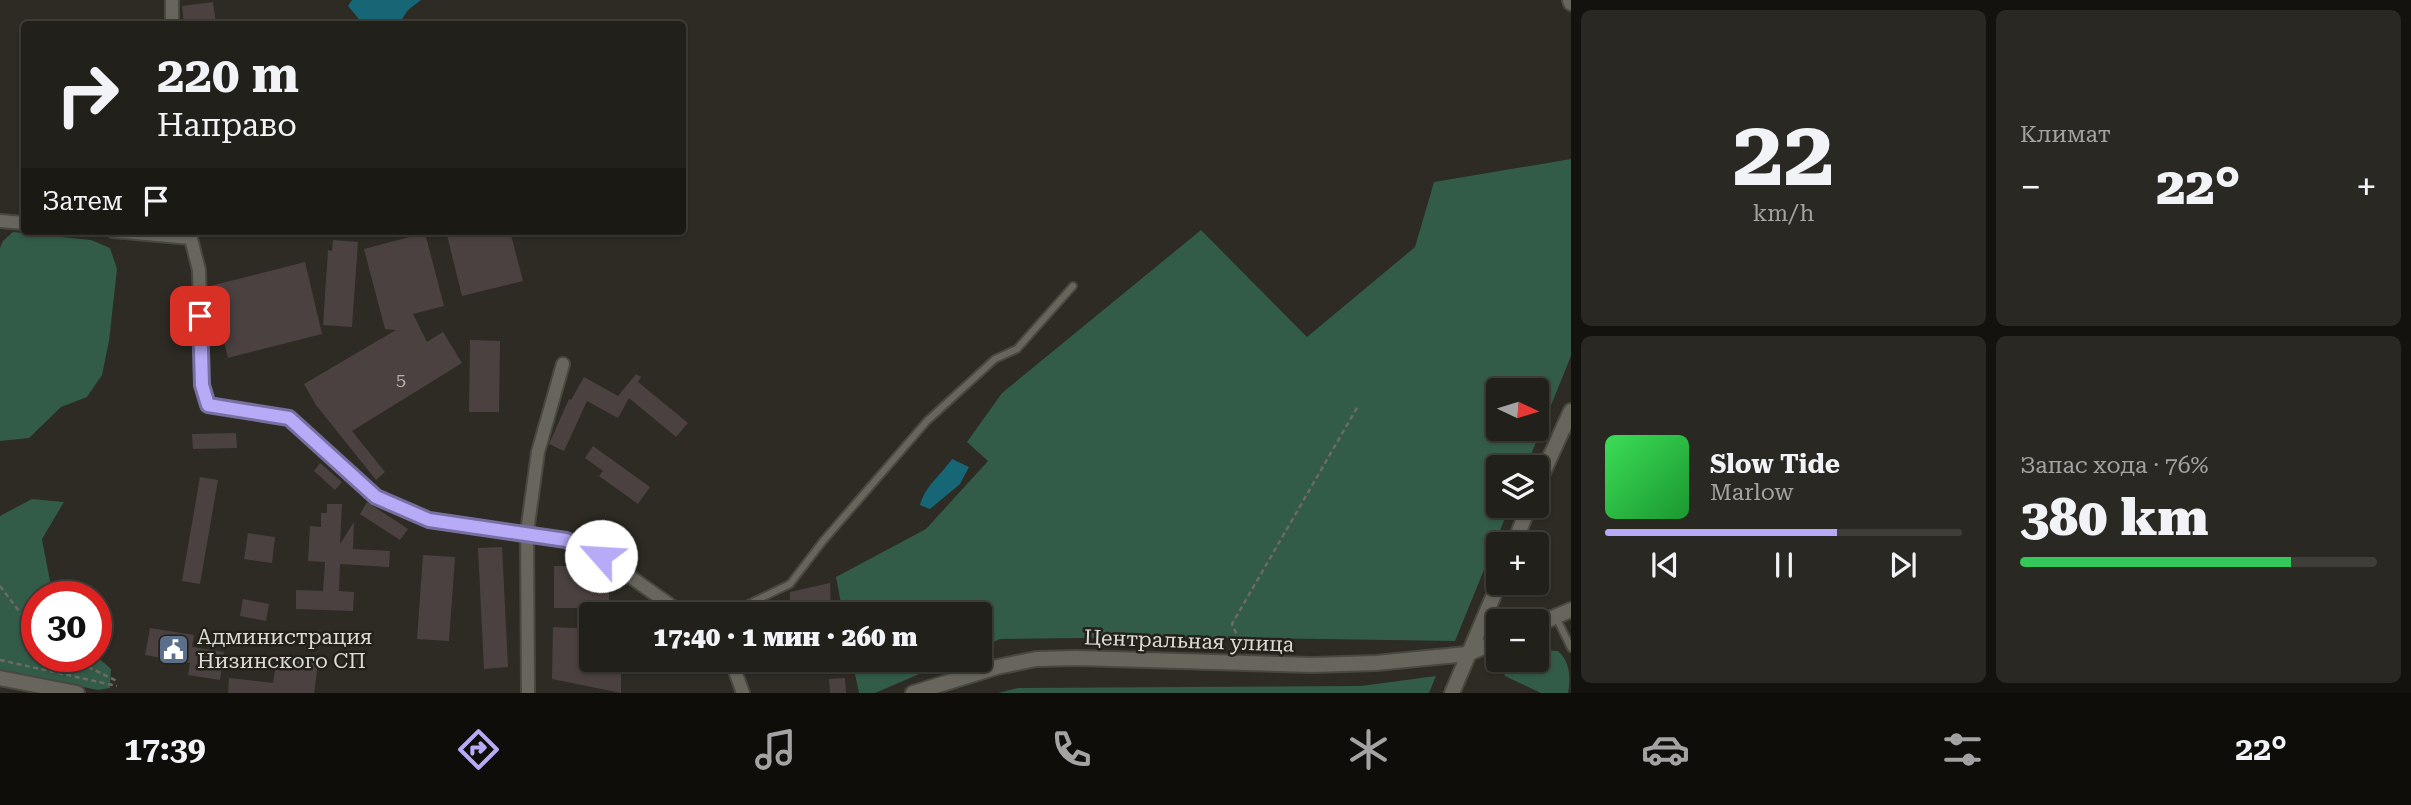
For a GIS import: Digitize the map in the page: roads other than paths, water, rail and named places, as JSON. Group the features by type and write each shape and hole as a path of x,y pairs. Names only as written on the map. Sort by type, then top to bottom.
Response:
{"street":[{"path":"172,0 172,21"},
{"path":"0,221 21,223"},
{"path":"190,235 199,270 202,385 208,405 289,418 376,497 429,520 527,530 566,540 601,556 666,602"},
{"path":"528,693 527,530 538,452 563,364"},
{"path":"1549,459 1571,411"},
{"path":"1452,693 1494,595"},
{"path":"1549,620 1571,610"},
{"name":"Центральная улица","path":"913,693 996,667 1036,659 1250,664 1376,663 1467,654 1486,646"},
{"path":"735,672 743,693"},
{"path":"0,678 54,691 77,693"}],"lane":[{"path":"753,602 790,584 926,421 995,359 1017,349 1073,285"},
{"path":"1556,617 1571,648"}],"water":[{"path":"352,0 421,0 408,10 401,21 360,21 348,6"},
{"path":"952,459 969,467 960,484 930,509 920,505 929,486"}],"place":[{"name":"Администрация Низинского СП","path":"174,649"}]}
